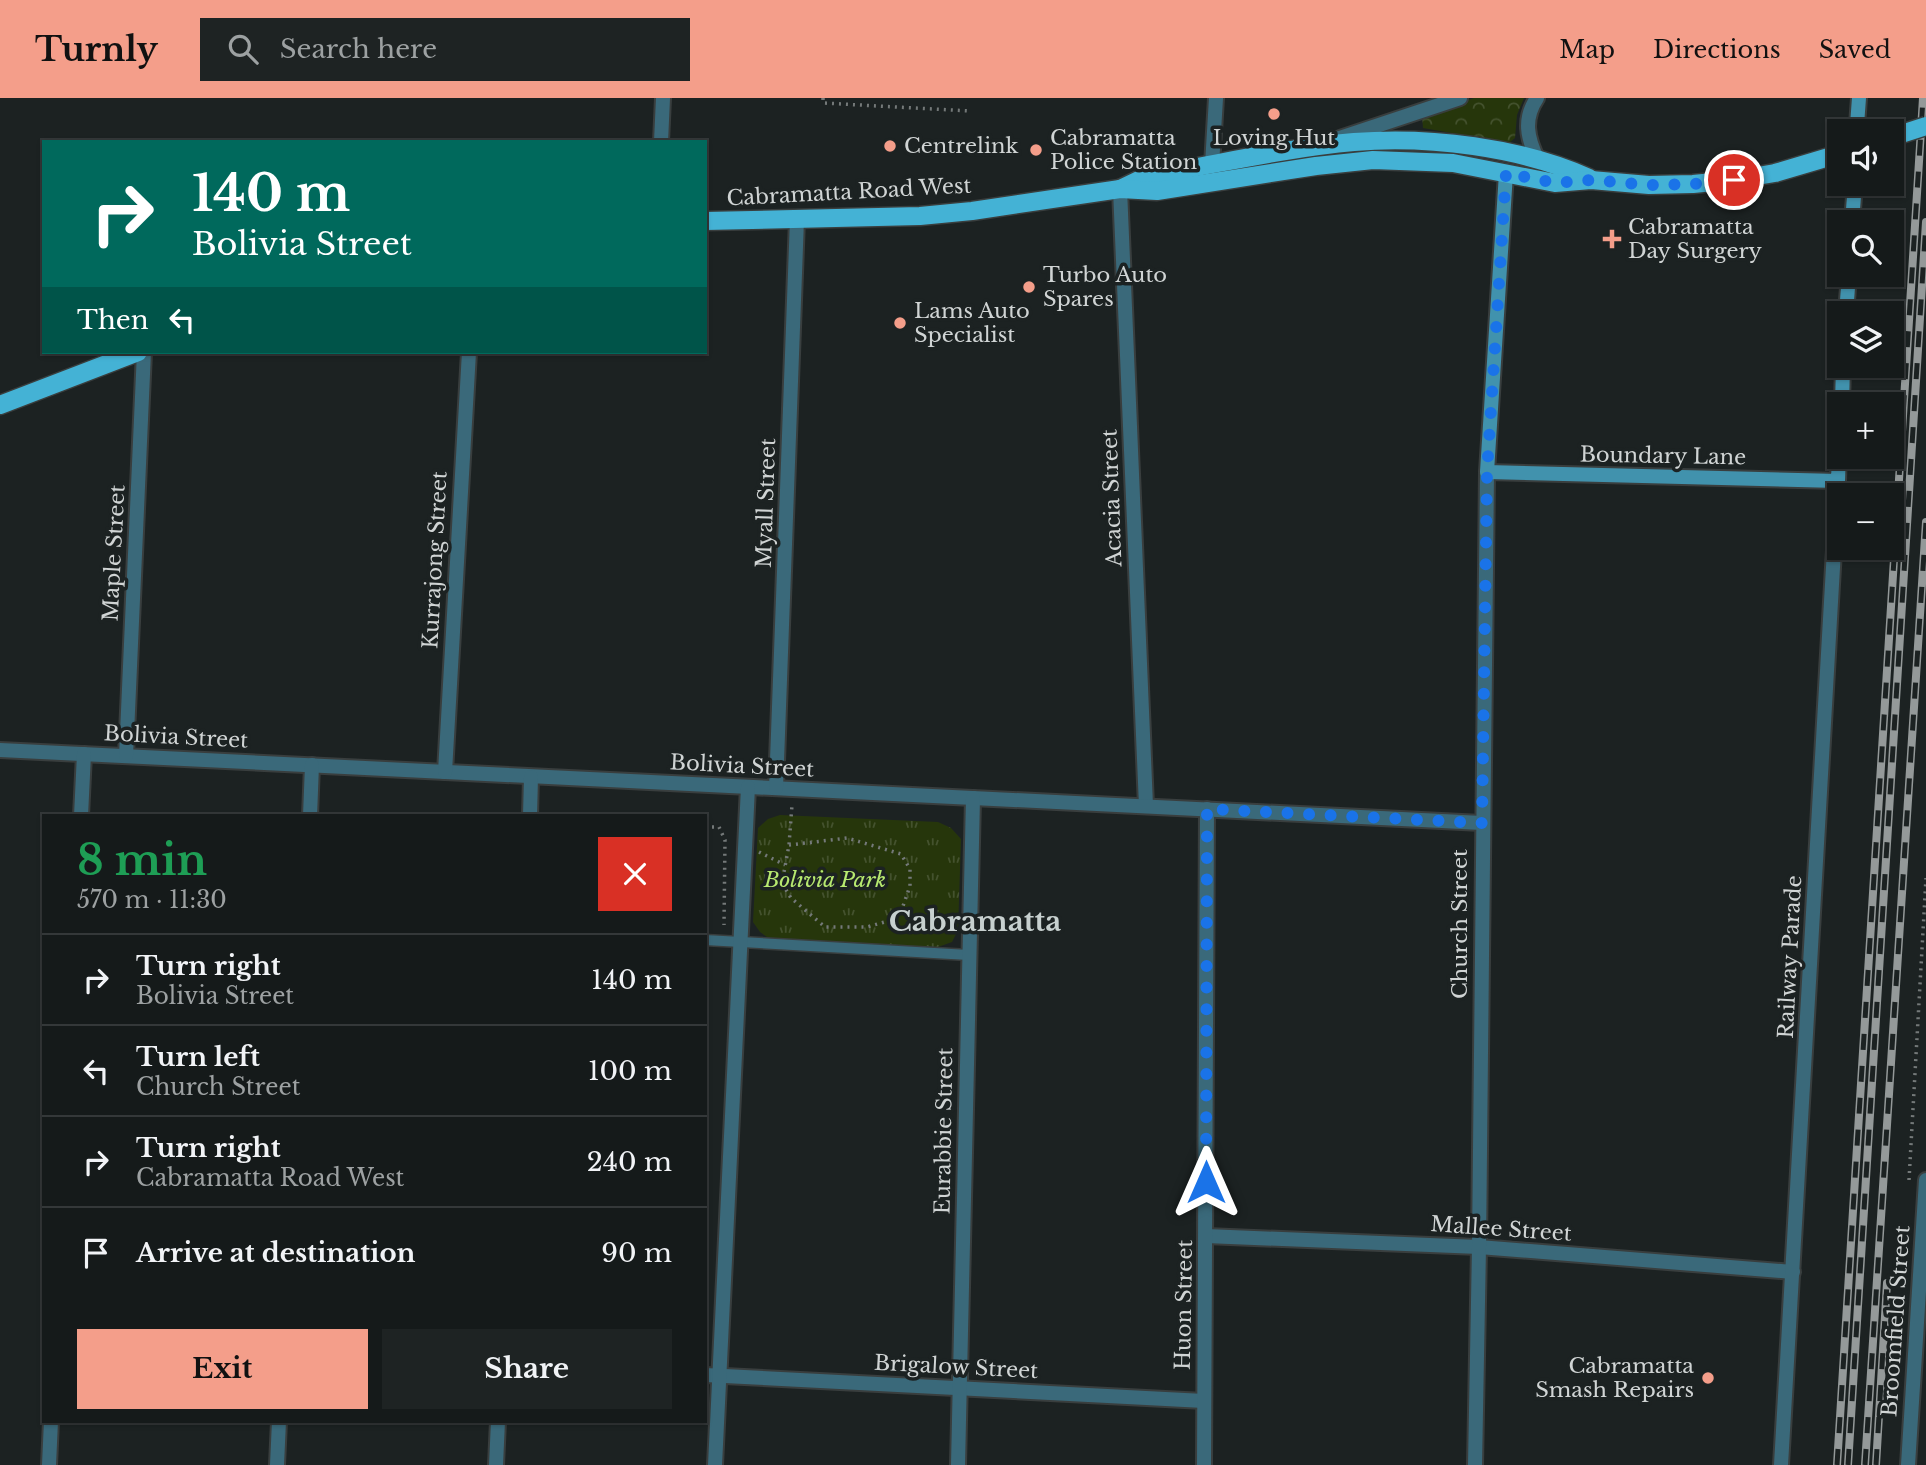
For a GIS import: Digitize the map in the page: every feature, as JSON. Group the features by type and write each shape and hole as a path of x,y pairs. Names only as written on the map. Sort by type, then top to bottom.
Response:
{"main road":[{"path":"1857,119 1859,98"},
{"path":"1904,133 1926,126"},
{"name":"Cabramatta Road West","path":"1120,189 1146,176 1352,142 1398,140 1448,144 1538,160 1556,164 1591,180"},
{"name":"Cabramatta Road West","path":"707,221 920,216 1120,189 1157,191 1316,166 1384,160 1453,163 1555,183 1591,180 1649,185 1693,184 1761,175 1827,158"},
{"name":"Church Street","path":"1487,472 1506,173"},
{"path":"0,405 133,354"},
{"name":"Railway Parade","path":"1838,469 1838,481"},
{"name":"Boundary Lane","path":"1487,472 1838,481"}],"street":[{"path":"661,140 663,98"},
{"path":"1212,165 1216,98"},
{"name":"Cabramatta Road West","path":"1295,151 1461,98"},
{"path":"1537,98 1530,108 1528,135 1538,160"},
{"name":"Acacia Street","path":"1120,189 1146,806"},
{"name":"Myall Street","path":"776,788 797,219"},
{"name":"Maple Street","path":"126,756 144,354"},
{"name":"Kurrajong Street","path":"445,772 469,354"},
{"name":"Church Street","path":"1475,1465 1487,472"},
{"name":"Railway Parade","path":"1781,1465 1838,481"},
{"name":"Bolivia Street","path":"0,750 1482,823"},
{"path":"81,814 85,754"},
{"path":"310,814 312,765"},
{"path":"530,814 531,777"},
{"path":"715,1465 712,1375 748,787"},
{"name":"Eurabbie Street","path":"958,1465 973,798"},
{"name":"Huon Street","path":"1204,1465 1207,809"},
{"name":"Broomfield Street","path":"1908,1465 1923,1285 1926,1180"},
{"name":"Mallee Street","path":"1206,1236 1479,1247 1793,1272"},
{"name":"Brigalow Street","path":"712,1375 1204,1401"},
{"path":"49,1465 51,1423"},
{"path":"277,1465 279,1423"},
{"path":"496,1465 498,1423"}],"lane":[{"path":"707,940 969,955"}],"path":[{"path":"823,98 822,103 970,111"},
{"path":"789,845 847,838 901,853 910,869 910,886 903,906 888,920 867,927 825,927 790,898 782,883 789,845 794,789"},
{"path":"707,827 719,827 725,839 724,925"},
{"path":"746,845 785,865"},
{"path":"1908,1188 1926,878"}],"green space":[{"path":"1474,98 1524,98 1517,115 1515,138 1509,143 1423,128 1422,116"},
{"name":"Bolivia Park","path":"780,815 938,822 951,828 961,839 958,930 952,942 938,947 774,942 760,932 753,922 758,828 768,819"}],"railway":[{"path":"1837,1465 1923,98"},
{"path":"1848,1465 1926,222"},
{"path":"1865,1465 1926,522"},
{"path":"1876,1465 1887,1283"}],"place":[{"name":"Loving Hut","path":"1274,114"},
{"name":"Centrelink","path":"890,146"},
{"name":"Cabramatta Police Station","path":"1036,150"},
{"name":"Cabramatta Day Surgery","path":"1612,239"},
{"name":"Turbo Auto Spares","path":"1029,287"},
{"name":"Lams Auto Specialist","path":"900,323"},
{"name":"Cabramatta Smash Repairs","path":"1708,1378"}],"district":[{"name":"Cabramatta","path":"975,921"}],"route":[{"path":"1206,1182 1207,809 1482,823 1487,472 1506,173 1555,183 1591,180 1649,185 1734,180"}]}
